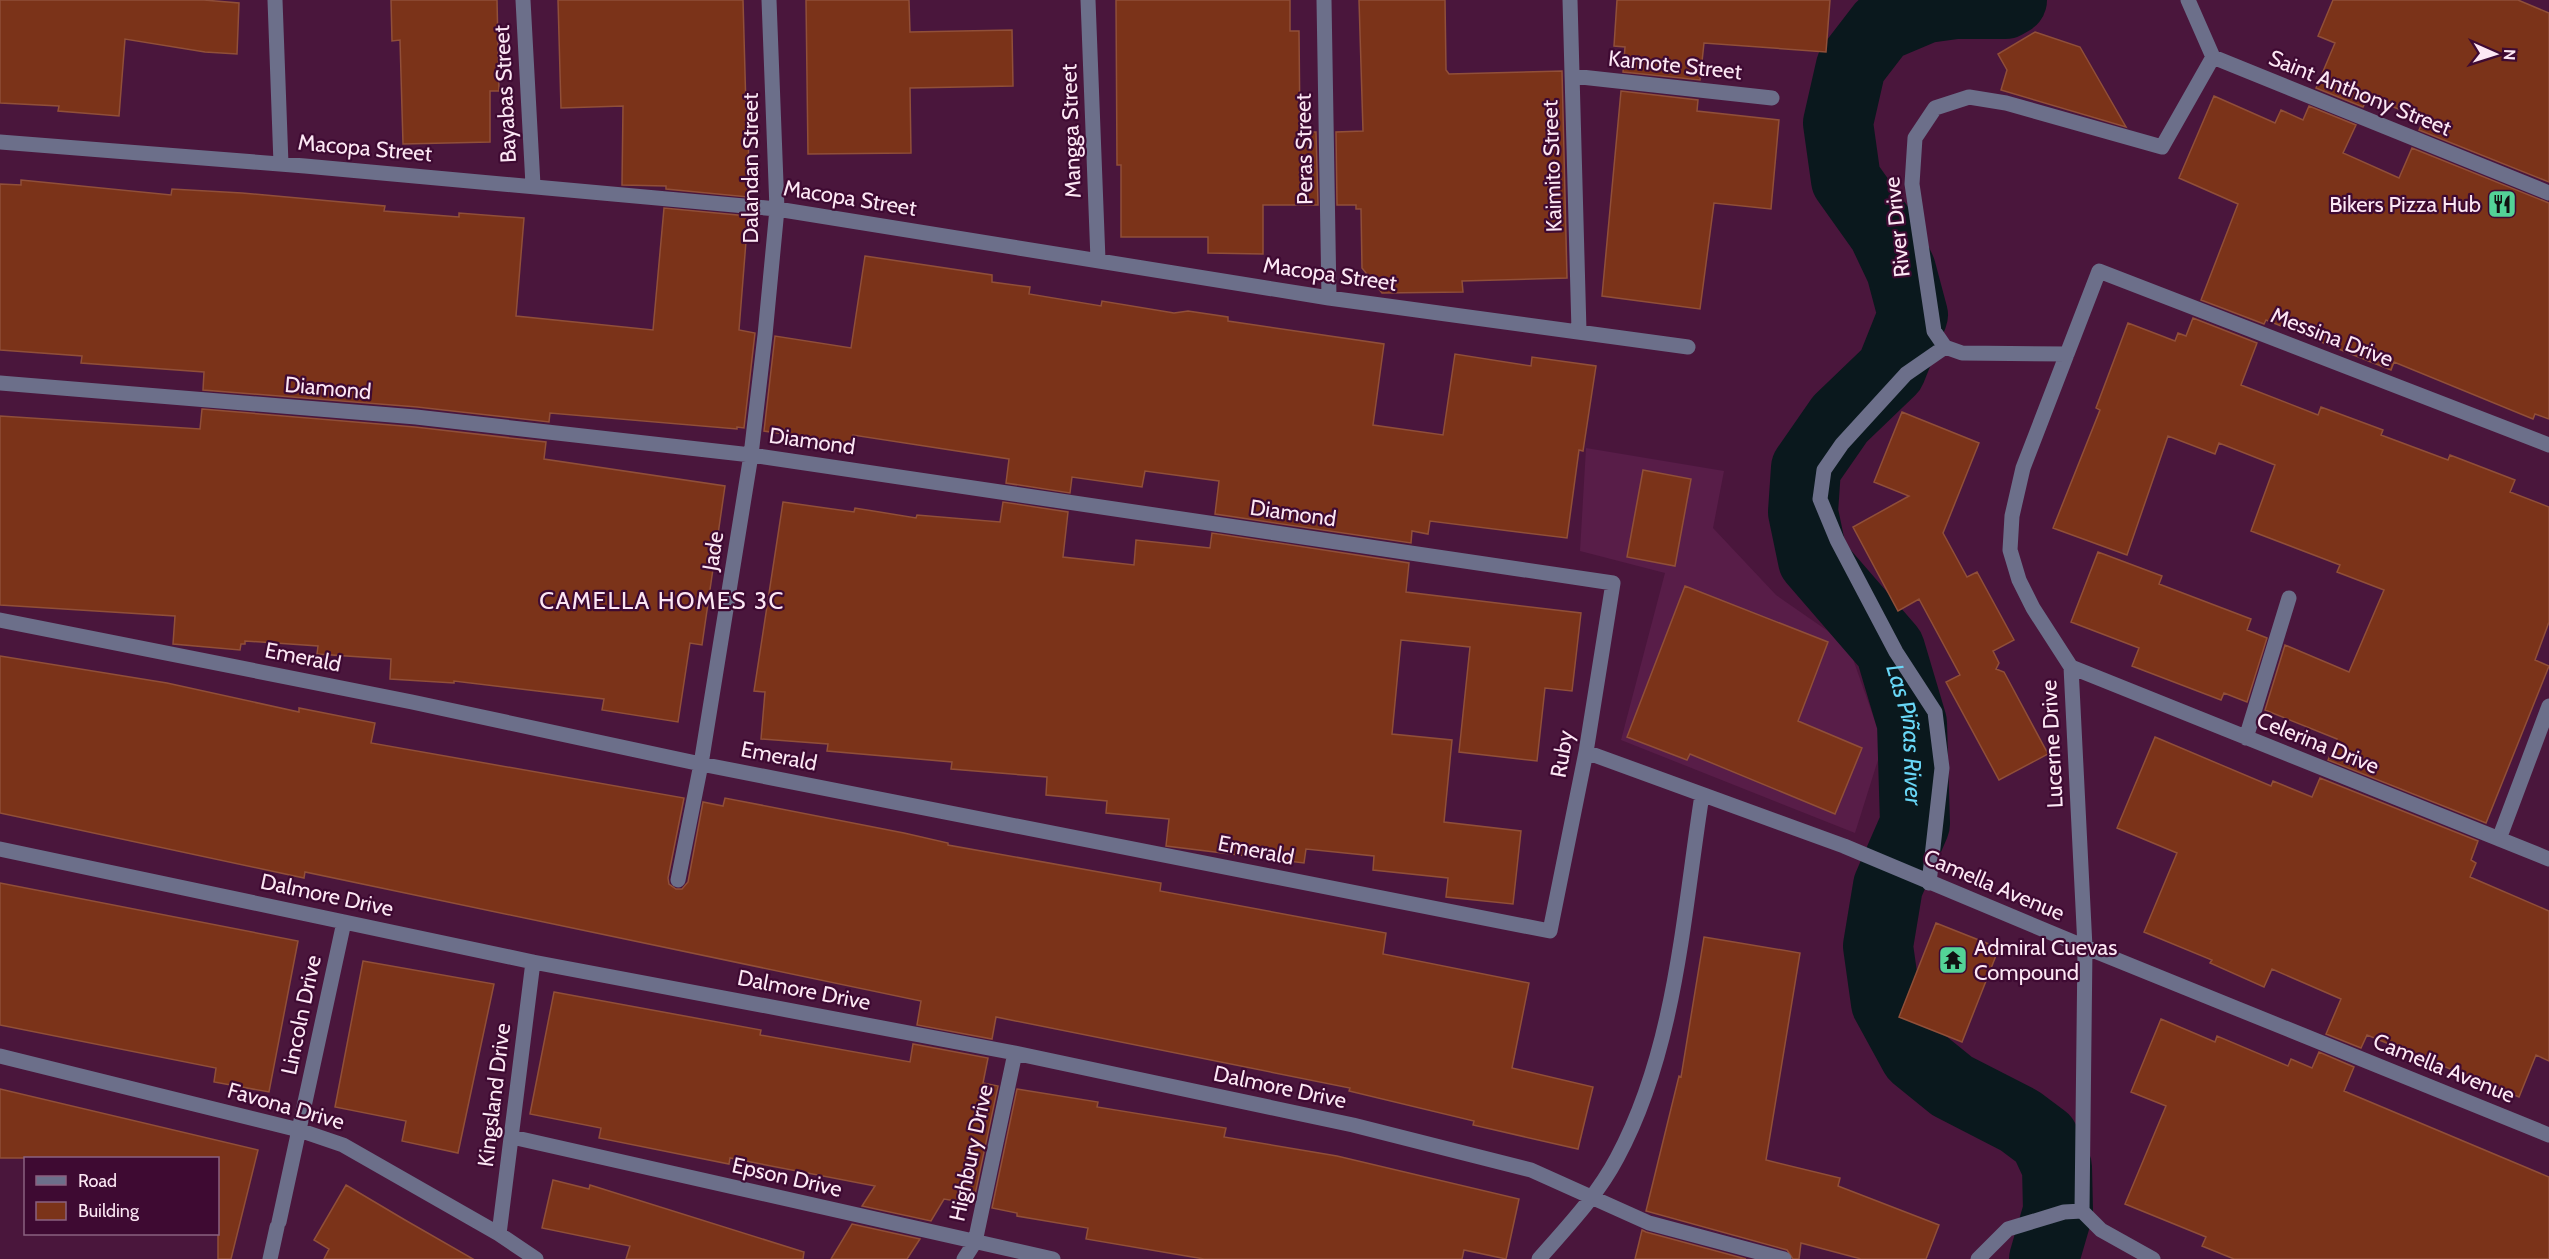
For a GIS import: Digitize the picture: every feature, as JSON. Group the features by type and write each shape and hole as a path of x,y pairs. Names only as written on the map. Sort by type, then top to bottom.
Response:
{"street":[{"path":"275,0 281,164"},
{"name":"Bayabas Street","path":"523,0 533,185"},
{"name":"Dalandan Street","path":"765,335 777,209 769,0"},
{"name":"Mangga Street","path":"1088,0 1098,260"},
{"name":"Peras Street","path":"1324,0 1329,298"},
{"name":"Kaimito Street","path":"1570,0 1579,332"},
{"path":"2188,0 2212,57"},
{"name":"River Drive","path":"1945,347 1934,331 1912,184 1915,138 1935,108 1969,97 2006,103 2162,147 2212,57"},
{"name":"Saint Anthony Street","path":"2212,57 2549,194"},
{"name":"Kamote Street","path":"1572,76 1772,98"},
{"name":"Macopa Street","path":"0,142 533,185 777,209 1329,298 1688,347"},
{"name":"Lucerne Drive","path":"2082,1211 2085,947 2071,667 2033,608 2019,580 2010,550 2012,516 2022,468 2099,271"},
{"name":"Messina Drive","path":"2099,271 2549,445"},
{"name":"Jade","path":"678,880 701,764 751,455 765,335"},
{"path":"1929,883 1942,768 1935,712 1896,652 1837,540 1820,499 1824,470 1842,444 1906,374 1945,347 1962,353 2067,354"},
{"name":"Diamond","path":"0,383 416,417 751,455 1613,583"},
{"name":"Ruby","path":"1550,931 1586,752 1613,583"},
{"path":"2246,738 2289,598"},
{"name":"Emerald","path":"0,620 412,702 701,764 1550,931"},
{"name":"Celerina Drive","path":"2071,667 2549,859"},
{"path":"2499,839 2549,706"},
{"name":"Camella Avenue","path":"1586,752 1844,846 2085,947 2549,1134"},
{"path":"1539,1259 1593,1196 1617,1157 1651,1077 1667,1017 1702,795"},
{"name":"Dalmore Drive","path":"0,849 532,962 1015,1053 1353,1125 1531,1170 1649,1223 1784,1259"},
{"name":"Lincoln Drive","path":"270,1259 344,922"},
{"name":"Kingsland Drive","path":"499,1234 532,962"},
{"name":"Highbury Drive","path":"964,1259 975,1242 1015,1053"},
{"name":"Favona Drive","path":"0,1056 300,1130 343,1145 499,1234 536,1259"},
{"name":"Epson Drive","path":"512,1137 1053,1259"},
{"path":"1978,1259 2008,1229 2064,1212 2082,1211 2101,1230 2153,1259"}],"shaded area":[{"path":"1586,448 1724,471 1713,528 1776,595 1848,645 1883,744 1855,833 1621,740 1665,573 1580,551"}],"building":[{"path":"0,0 204,0 239,3 237,54 205,52 125,39 119,116 58,111 59,106 0,103"},
{"path":"391,0 497,0 499,91 490,91 490,142 403,144 400,40 392,41"},
{"path":"558,0 743,0 746,109 749,109 748,197 666,189 666,186 622,185 623,106 561,108"},
{"path":"806,0 909,0 910,32 1012,30 1013,86 910,88 911,153 808,154"},
{"path":"1116,0 1290,0 1290,31 1299,31 1300,132 1316,132 1318,205 1263,205 1263,254 1208,253 1208,237 1121,237 1121,165 1117,165"},
{"path":"1359,0 1445,0 1446,70 1449,74 1562,71 1567,278 1462,281 1463,292 1382,293 1362,268 1361,209 1356,209 1356,205 1337,205 1336,132 1363,131"},
{"path":"1617,0 1830,0 1826,52 1704,43 1700,80 1623,72 1625,47 1614,46"},
{"path":"2333,0 2518,0 2549,13 2549,182 2419,130 2424,119 2368,97 2363,107 2316,88 2335,43 2318,36"},
{"path":"2035,32 2080,47 2126,127 2001,90 2007,70 1998,54"},
{"path":"1621,91 1698,100 1697,111 1779,120 1771,209 1714,203 1700,309 1602,296"},
{"path":"2214,96 2275,123 2281,110 2303,120 2309,106 2356,125 2343,153 2399,178 2412,148 2549,203 2549,419 2535,414 2533,419 2394,362 2391,370 2266,320 2264,324 2201,300 2238,204 2179,178"},
{"path":"21,180 171,195 172,189 242,193 385,206 384,211 459,217 459,213 524,218 516,316 653,330 664,208 748,216 739,330 755,333 744,428 550,413 549,422 417,407 203,390 204,372 81,363 82,356 0,350 0,184 21,185"},
{"path":"865,256 992,275 992,282 1030,287 1029,294 1101,306 1102,301 1174,313 1188,311 1228,317 1228,321 1384,344 1373,425 1443,435 1455,354 1531,366 1532,357 1596,366 1583,451 1579,450 1567,538 1430,521 1428,534 1412,531 1411,543 1215,514 1219,481 1145,471 1142,487 1072,477 1070,493 1006,483 1009,459 853,435 851,444 764,431 775,336 851,348"},
{"path":"2193,318 2257,343 2241,385 2318,415 2321,407 2383,430 2381,435 2448,460 2450,455 2515,480 2510,492 2549,507 2549,622 2535,660 2549,666 2486,823 2328,760 2337,739 2265,710 2285,645 2349,672 2384,590 2337,572 2340,565 2251,531 2275,465 2219,443 2215,454 2168,436 2127,555 2053,528 2100,410 2096,408 2128,323 2175,341 2178,333 2186,336"},
{"path":"202,409 415,427 546,442 544,459 725,486 702,645 690,643 678,722 602,710 604,699 454,681 454,683 390,679 391,659 317,654 318,646 245,641 245,644 241,644 240,650 173,644 175,616 0,605 0,416 200,429"},
{"path":"1902,412 1979,443 1943,533 1967,577 1977,572 2014,640 1993,651 1999,663 1996,669 2004,672 2048,754 1999,780 1946,682 1960,675 1919,599 1898,611 1853,527 1909,496 1874,482"},
{"path":"1643,470 1691,479 1675,566 1627,557"},
{"path":"783,502 854,512 855,508 916,518 917,515 1000,522 1003,502 1068,512 1063,557 1134,565 1136,540 1210,548 1212,533 1409,563 1406,592 1581,613 1572,691 1545,688 1537,761 1459,752 1470,647 1401,640 1392,734 1452,740 1444,822 1521,831 1513,904 1446,897 1448,878 1373,870 1374,856 1306,849 1304,863 1166,846 1169,819 1106,813 1107,801 1046,795 1047,777 951,769 952,762 827,751 828,744 761,739 765,692 754,691"},
{"path":"2098,552 2162,576 2159,584 2251,619 2247,630 2267,638 2247,702 2224,693 2221,700 2132,666 2139,648 2071,622"},
{"path":"1685,586 1828,642 1798,721 1862,748 1835,814 1690,754 1687,760 1627,737"},
{"path":"0,656 167,683 299,712 299,708 375,723 371,743 684,798 668,878 669,884 676,889 682,889 688,882 703,802 723,806 725,798 904,833 948,843 948,845 1161,883 1160,891 1386,933 1383,954 1529,983 1512,1068 1593,1087 1578,1149 1473,1125 1474,1121 1349,1091 1350,1088 996,1017 992,1039 917,1025 921,1001 305,872 304,878 0,813"},
{"path":"2155,737 2271,786 2273,781 2312,797 2320,778 2478,841 2471,860 2476,863 2470,877 2549,911 2549,1061 2536,1055 2519,1097 2367,1035 2361,1048 2326,1034 2341,999 2272,969 2264,987 2210,963 2212,960 2144,932 2177,853 2117,828"},
{"path":"0,883 298,941 269,1092 214,1082 216,1068 0,1025"},
{"path":"1936,923 1999,948 1962,1042 1899,1017"},
{"path":"1704,937 1800,953 1766,1160 1840,1178 1838,1186 1939,1225 1926,1259 1861,1259 1801,1243 1799,1259 1793,1259 1787,1250 1646,1211 1679,1076 1681,1077"},
{"path":"363,961 494,984 458,1153 402,1141 406,1121 335,1107"},
{"path":"554,992 761,1030 760,1035 910,1062 913,1044 988,1058 983,1083 998,1086 973,1204 944,1199 931,1221 862,1206 875,1186 730,1158 729,1164 599,1138 601,1128 530,1114"},
{"path":"2161,1019 2215,1042 2217,1036 2288,1066 2291,1059 2312,1068 2319,1052 2354,1067 2344,1091 2549,1177 2549,1259 2234,1259 2202,1246 2206,1237 2125,1204 2166,1106 2131,1092"},
{"path":"0,1089 258,1150 231,1259 218,1259 219,1157 0,1158"},
{"path":"1017,1089 1098,1102 1097,1107 1226,1128 1224,1137 1337,1156 1519,1199 1506,1259 1464,1250 1462,1259 1204,1259 1086,1239 1088,1228 1017,1216 1017,1213 992,1208"},
{"path":"553,1180 589,1189 590,1185 804,1252 803,1259 626,1259 630,1246 542,1228"},
{"path":"346,1185 473,1259 324,1259 329,1249 314,1240"},
{"path":"852,1224 920,1239 907,1259 831,1259"},
{"path":"1642,1230 1646,1232 1746,1259 1635,1259"}],"waterway":[{"name":"Las Piñas River","path":"2012,0 2005,4 1955,4 1926,8 1881,27 1851,66 1838,123 1846,180 1883,232 1901,270 1913,315 1891,370 1840,419 1806,468 1803,512 1813,560 1890,649 1912,723 1915,824 1888,886 1878,946 1886,1003 1915,1056 1952,1086 2020,1121 2044,1139 2057,1167 2058,1211 2044,1259"}],"place":[{"name":"Bikers Pizza Hub","path":"2502,204"},
{"name":"Admiral Cuevas Compound","path":"1953,960"}],"district":[{"name":"CAMELLA HOMES 3C","path":"662,600"}]}
